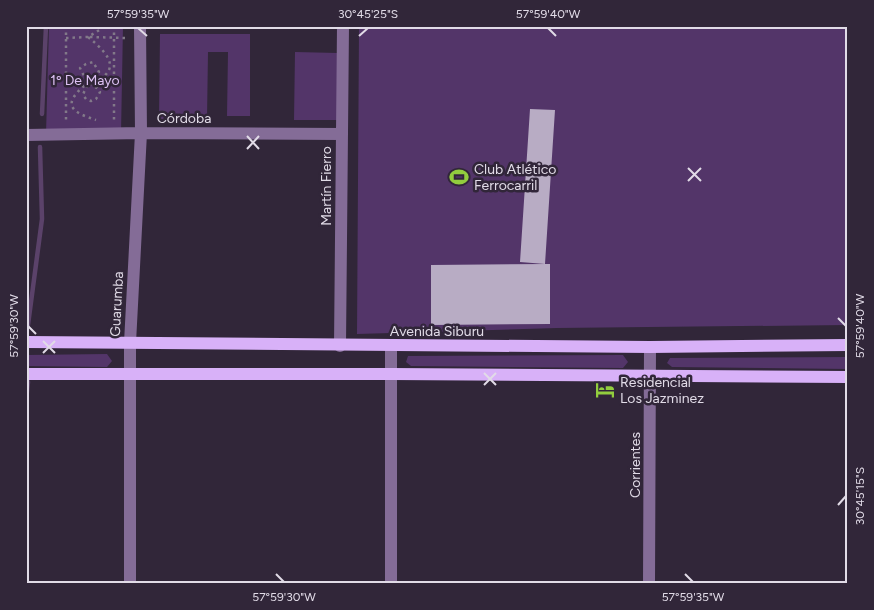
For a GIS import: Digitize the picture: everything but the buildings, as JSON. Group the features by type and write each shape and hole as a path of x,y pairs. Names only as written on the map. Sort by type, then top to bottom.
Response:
{"main road":[{"name":"Avenida Siburu","path":"26,342 340,346 650,347 848,345"},
{"path":"26,374 848,377"}],"street":[{"name":"Guarumba","path":"130,584 130,343 141,133 140,26"},
{"name":"Martín Fierro","path":"340,346 343,26"},
{"name":"Córdoba","path":"26,135 141,133 342,134"},
{"path":"391,346 391,584"},
{"name":"Corrientes","path":"650,347 650,584"}],"path":[{"path":"66,26 66,120 74,121"},
{"path":"88,37 103,26"},
{"path":"107,121 114,121 114,26"},
{"path":"82,121 99,121 83,116 75,111 72,104 74,97 84,86 105,76 110,68 110,61 104,51 88,37"},
{"path":"66,38 114,38"},
{"path":"90,84 80,68 93,62 99,72 90,84 83,95 86,99 92,101 96,99 100,92 97,87 90,84"}],"green space":[{"name":"1º De Mayo","path":"49,26 123,26 121,134 46,134"},
{"path":"359,26 848,26 848,325 557,328 357,334"},
{"path":"160,34 250,34 250,116 227,116 228,52 208,52 207,119 159,119"},
{"path":"295,52 338,53 337,120 294,120"},
{"path":"107,354 112,361 107,367 26,366 26,355"},
{"path":"623,355 628,362 623,368 411,366 406,362 408,356"},
{"path":"848,357 848,369 672,367 667,363 670,358"}],"waterway":[{"path":"42,114 46,26"},
{"path":"28,325 42,219 40,147"},
{"path":"26,401 28,382"}],"place":[{"name":"Club Atlético Ferrocarril","path":"459,177"},
{"name":"Residencial Los Jazminez","path":"605,390"}]}
